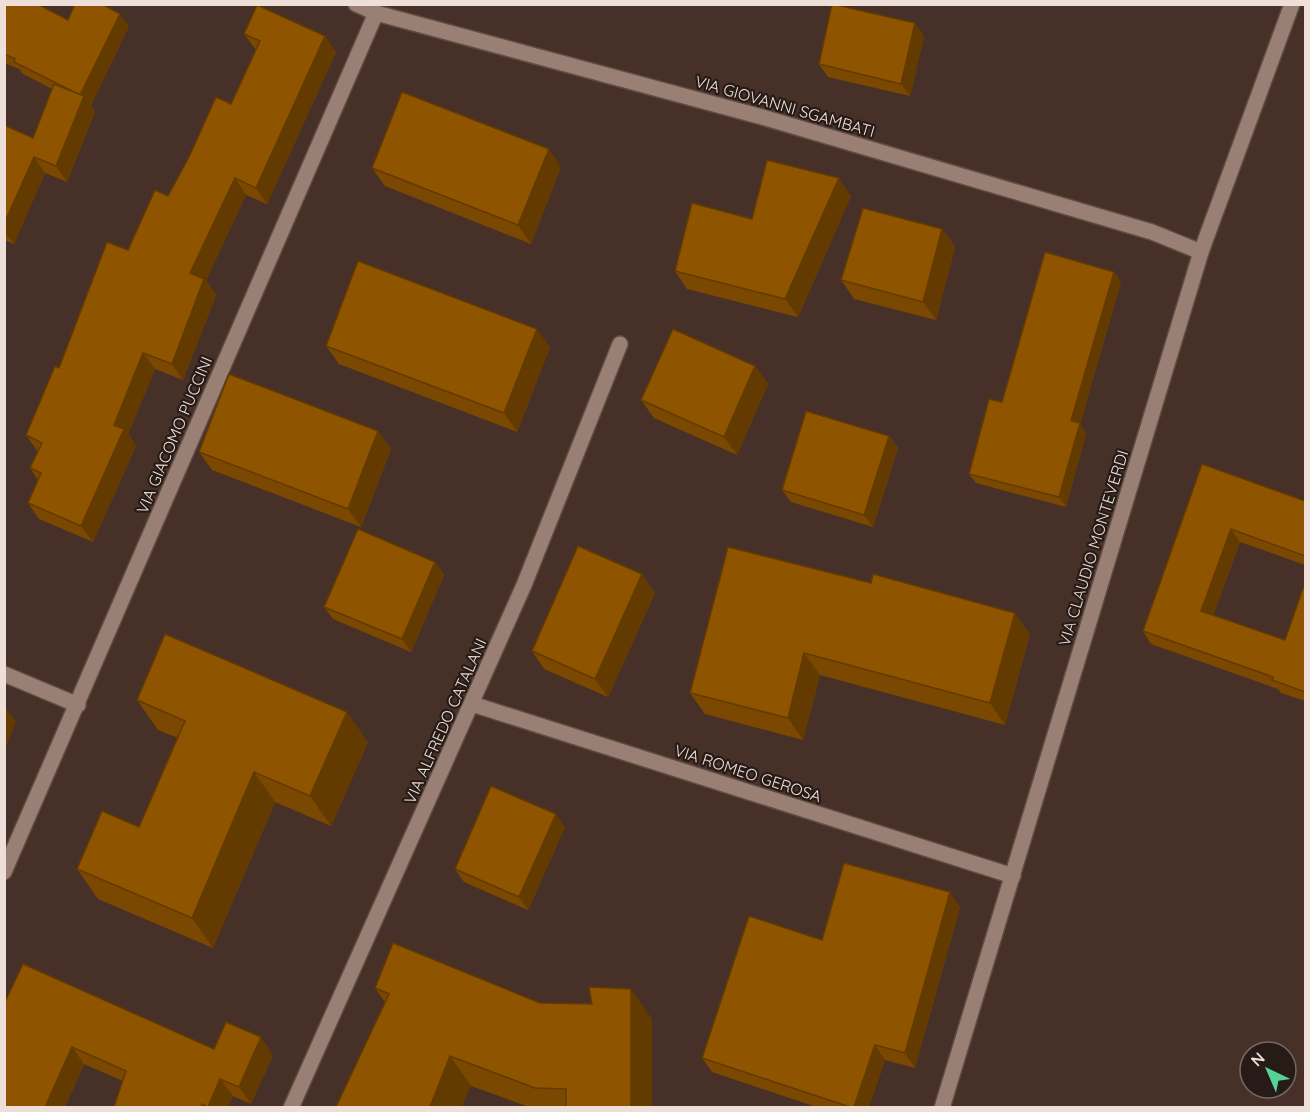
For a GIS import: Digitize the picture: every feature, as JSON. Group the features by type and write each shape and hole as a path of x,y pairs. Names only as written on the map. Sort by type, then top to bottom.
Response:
{"street":[{"name":"VIA GIOVANNI SGAMBATI","path":"356,4 376,12 762,117 1152,232 1201,252"},
{"name":"VIA CLAUDIO MONTEVERDI","path":"942,1107 1201,252 1292,4"},
{"name":"VIA GIACOMO PUCCINI","path":"4,872 376,12"},
{"name":"VIA ALFREDO CATALANI","path":"291,1107 524,585 620,344"},
{"path":"4,674 78,705"},
{"name":"VIA ROMEO GEROSA","path":"472,704 1013,876"}],"building":[{"path":"4,4 37,4 68,20 75,4 102,4 120,14 80,95 14,62 15,59 4,54"},
{"path":"832,4 915,23 901,84 819,64"},
{"path":"257,5 325,36 256,188 235,178 190,273 204,279 172,364 143,353 114,425 124,429 81,526 28,503 41,473 30,468 42,443 26,435 55,366 59,368 107,242 128,250 155,190 168,196 189,157 216,97 231,104 260,41 244,34"},
{"path":"54,84 84,96 56,166 34,157 4,224 4,125 33,138"},
{"path":"402,92 549,149 518,225 372,168"},
{"path":"767,160 839,178 785,299 675,271 692,203 752,219"},
{"path":"863,208 942,229 923,302 841,280"},
{"path":"1045,252 1114,272 1071,421 1080,423 1059,497 969,474 989,399 1002,402"},
{"path":"358,261 537,329 504,413 326,346"},
{"path":"673,329 755,366 724,437 641,400"},
{"path":"229,374 378,431 348,509 199,452"},
{"path":"806,411 889,436 864,515 782,490"},
{"path":"1202,464 1305,501 1305,556 1231,529 1201,611 1285,640 1305,583 1305,692 1272,680 1273,677 1143,631"},
{"path":"358,529 435,562 402,639 324,607"},
{"path":"578,546 642,574 595,679 532,651"},
{"path":"728,547 871,583 873,574 1015,613 990,703 804,653 788,718 690,693"},
{"path":"165,634 347,712 310,796 254,772 192,918 77,869 102,811 139,827 185,721 137,700"},
{"path":"491,786 556,814 519,897 455,869"},
{"path":"844,863 950,892 905,1053 875,1045 854,1107 702,1058 749,916 822,940"},
{"path":"393,943 540,1003 592,1004 589,987 631,989 631,1107 566,1107 566,1089 535,1088 450,1056 430,1107 336,1107 389,994 375,988"},
{"path":"23,964 214,1049 226,1022 261,1037 239,1087 220,1079 208,1107 202,1104 201,1107 114,1107 126,1071 72,1047 45,1107 4,1107 4,1004"}]}
